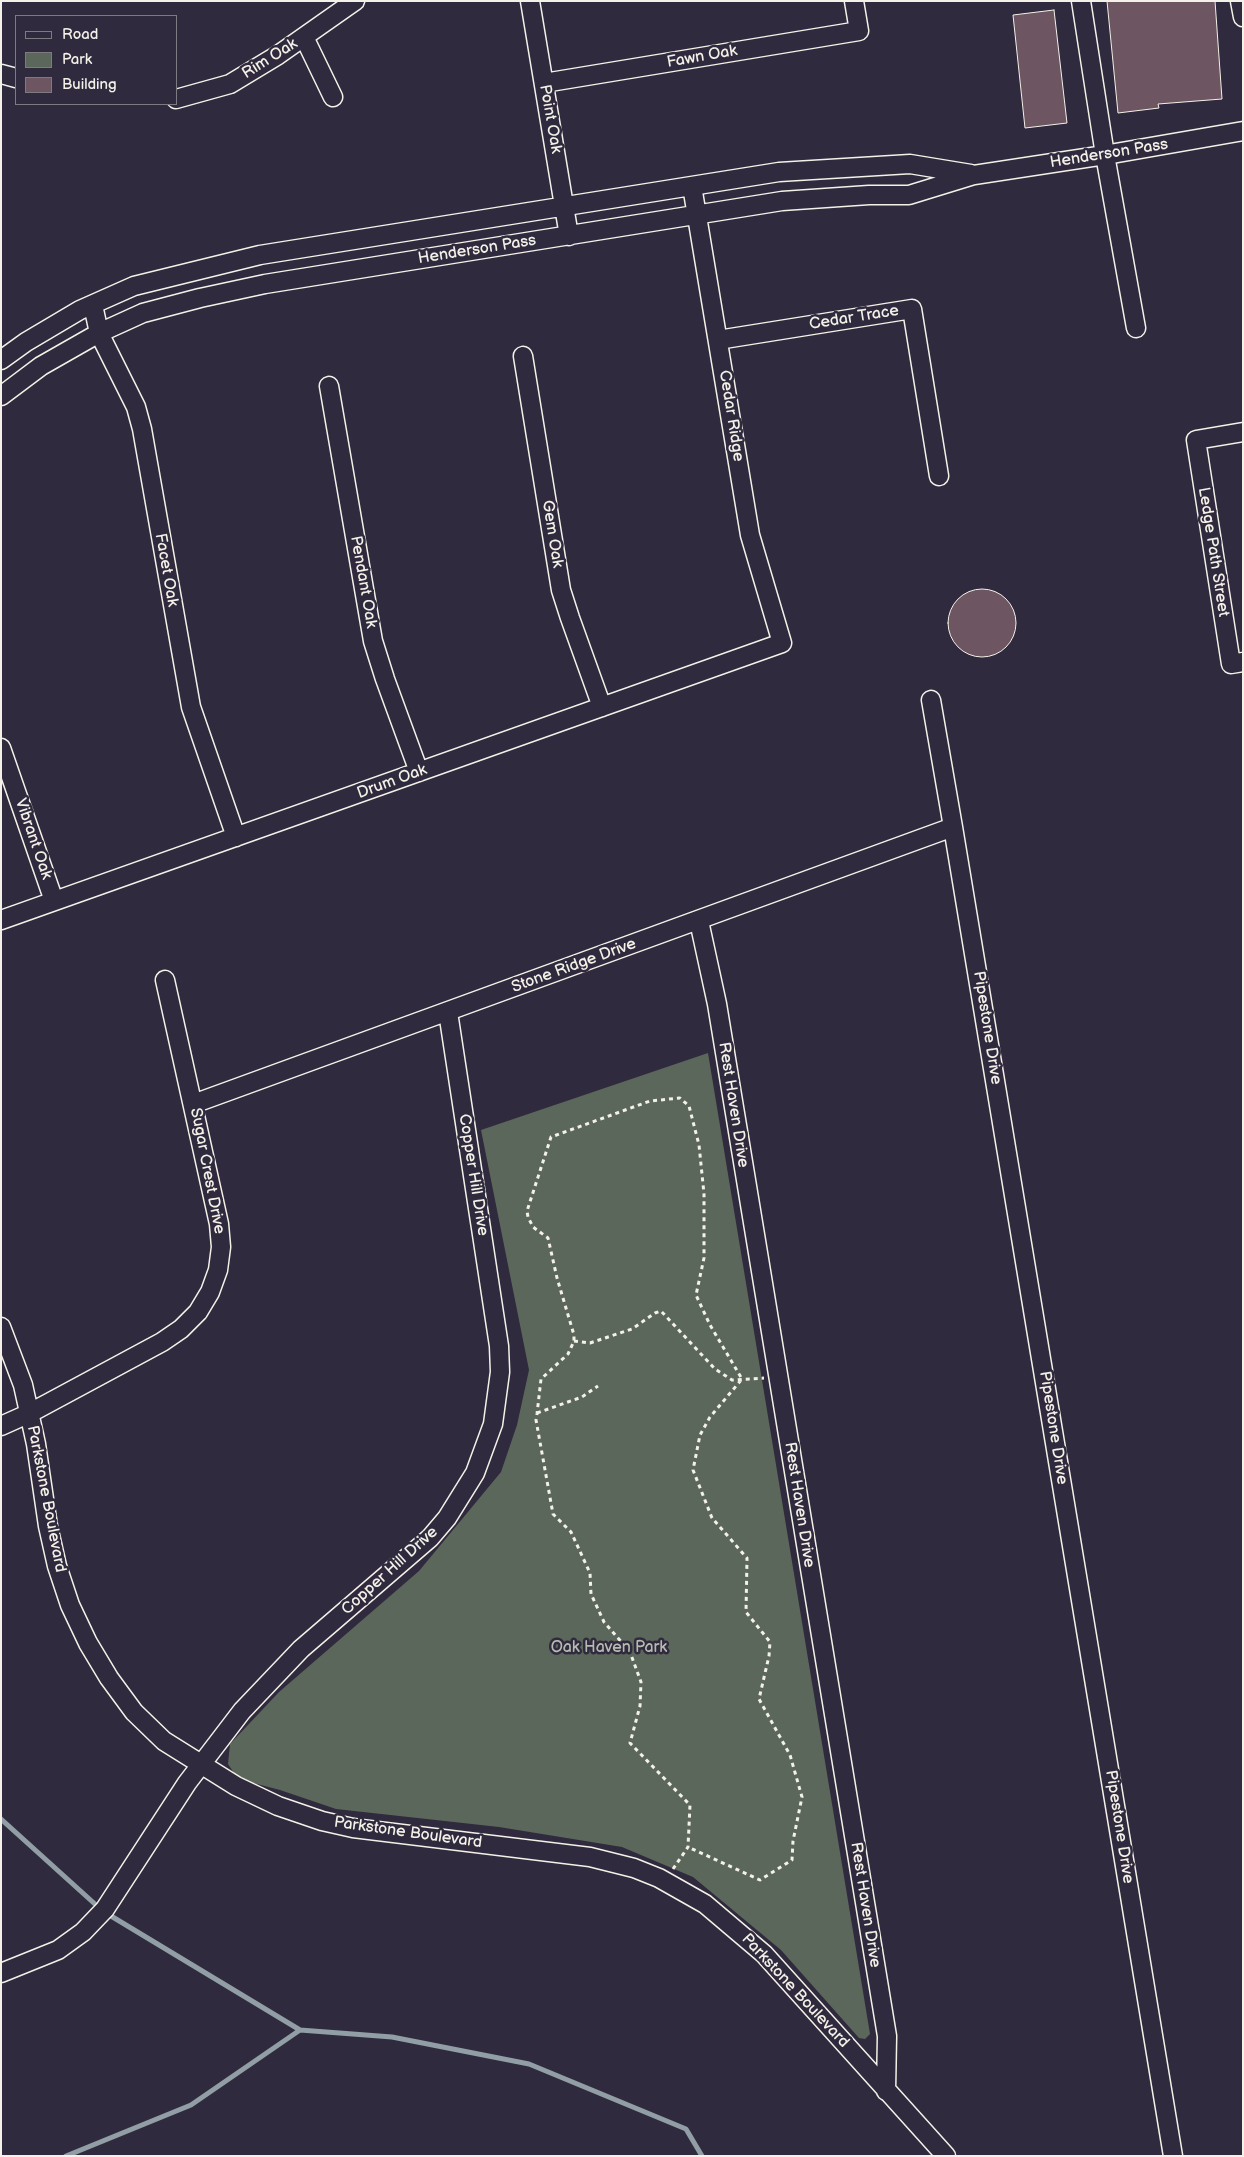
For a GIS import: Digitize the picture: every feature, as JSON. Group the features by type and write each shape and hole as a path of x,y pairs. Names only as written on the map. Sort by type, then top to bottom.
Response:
{"street":[{"name":"Rim Oak","path":"178,98 230,84 304,37 355,1"},
{"name":"Point Oak","path":"530,1 569,236"},
{"name":"Fawn Oak","path":"544,84 859,31 854,1"},
{"path":"1081,1 1105,155 1136,328"},
{"path":"1240,1 1243,17"},
{"path":"304,37 333,97"},
{"path":"1,74 15,78"},
{"name":"Henderson Pass","path":"1,396 41,366 99,333 143,313 265,284 782,201 868,195 909,195 974,175 1243,131"},
{"name":"Henderson Pass","path":"1,360 26,342 93,305 134,286 260,255 565,208 779,172 910,164 974,175"},
{"name":"Cedar Ridge","path":"692,186 750,535 782,643"},
{"name":"Facet Oak","path":"93,305 99,333 136,407 142,429 191,707 236,837"},
{"name":"Cedar Trace","path":"718,340 912,309 939,476"},
{"name":"Gem Oak","path":"523,356 562,590 602,707"},
{"name":"Pendant Oak","path":"329,386 373,641 419,772"},
{"name":"Ledge Path Street","path":"1237,663 1196,440 1243,432"},
{"name":"Drum Oak","path":"1,920 782,643"},
{"name":"Pipestone Drive","path":"931,700 1174,2156"},
{"name":"Vibrant Oak","path":"1,748 54,901"},
{"name":"Stone Ridge Drive","path":"193,1104 699,921 953,826"},
{"name":"Rest Haven Drive","path":"699,921 717,1004 887,2036 886,2091"},
{"name":"Sugar Crest Drive","path":"1,1426 30,1413 162,1342 181,1329 198,1312 210,1292 218,1270 221,1247 219,1224 164,980"},
{"name":"Copper Hill Drive","path":"1,1974 58,1950 83,1932 105,1909 201,1765 242,1711 301,1649 430,1538 462,1496 475,1474 493,1424 498,1398 500,1346 448,1012"},
{"name":"Parkstone Boulevard","path":"1,1327 16,1362 30,1413 48,1526 57,1566 70,1605 88,1643 109,1678 134,1712 164,1741 251,1794 278,1806 322,1820 353,1828 590,1857 634,1868 664,1881 705,1904 764,1954 946,2156"}],"path":[{"path":"664,1881 688,1847 690,1805 630,1743 640,1706 641,1682 630,1652 604,1622 591,1594 590,1573 571,1532 553,1514 536,1420 541,1379 568,1354 574,1341 548,1238 533,1226 527,1211 551,1137 650,1101 680,1098 689,1106 700,1145 704,1194 704,1258 696,1295 710,1326 741,1380"},
{"path":"574,1341 590,1343 624,1332 661,1311 715,1369 732,1380 778,1376"},
{"path":"688,1847 760,1880 792,1860 793,1841 802,1797 790,1756 760,1699 770,1642 746,1612 747,1558 712,1518 693,1470 700,1435 710,1417 741,1380"},
{"path":"537,1414 582,1397 598,1386"}],"green space":[{"name":"Oak Haven Park","path":"708,1053 870,2034 865,2039 859,2038 781,1950 693,1877 622,1847 499,1827 336,1809 280,1790 238,1779 228,1764 230,1744 279,1692 419,1571 501,1472 517,1425 529,1370 481,1130"}],"building":[{"path":"1107,1 1215,1 1222,99 1158,104 1159,108 1118,113"},
{"path":"1054,10 1067,123 1025,128 1013,15"},
{"path":"982,589 995,592 1006,599 1013,610 1016,623 1013,636 1006,647 995,654 982,657 969,654 958,647 951,636 948,623 951,610 958,599 969,592"}],"waterway":[{"path":"1,1819 96,1905"},
{"path":"111,1916 300,2030"},
{"path":"66,2156 191,2105 300,2030 392,2037 529,2064 686,2129 702,2156"}]}
